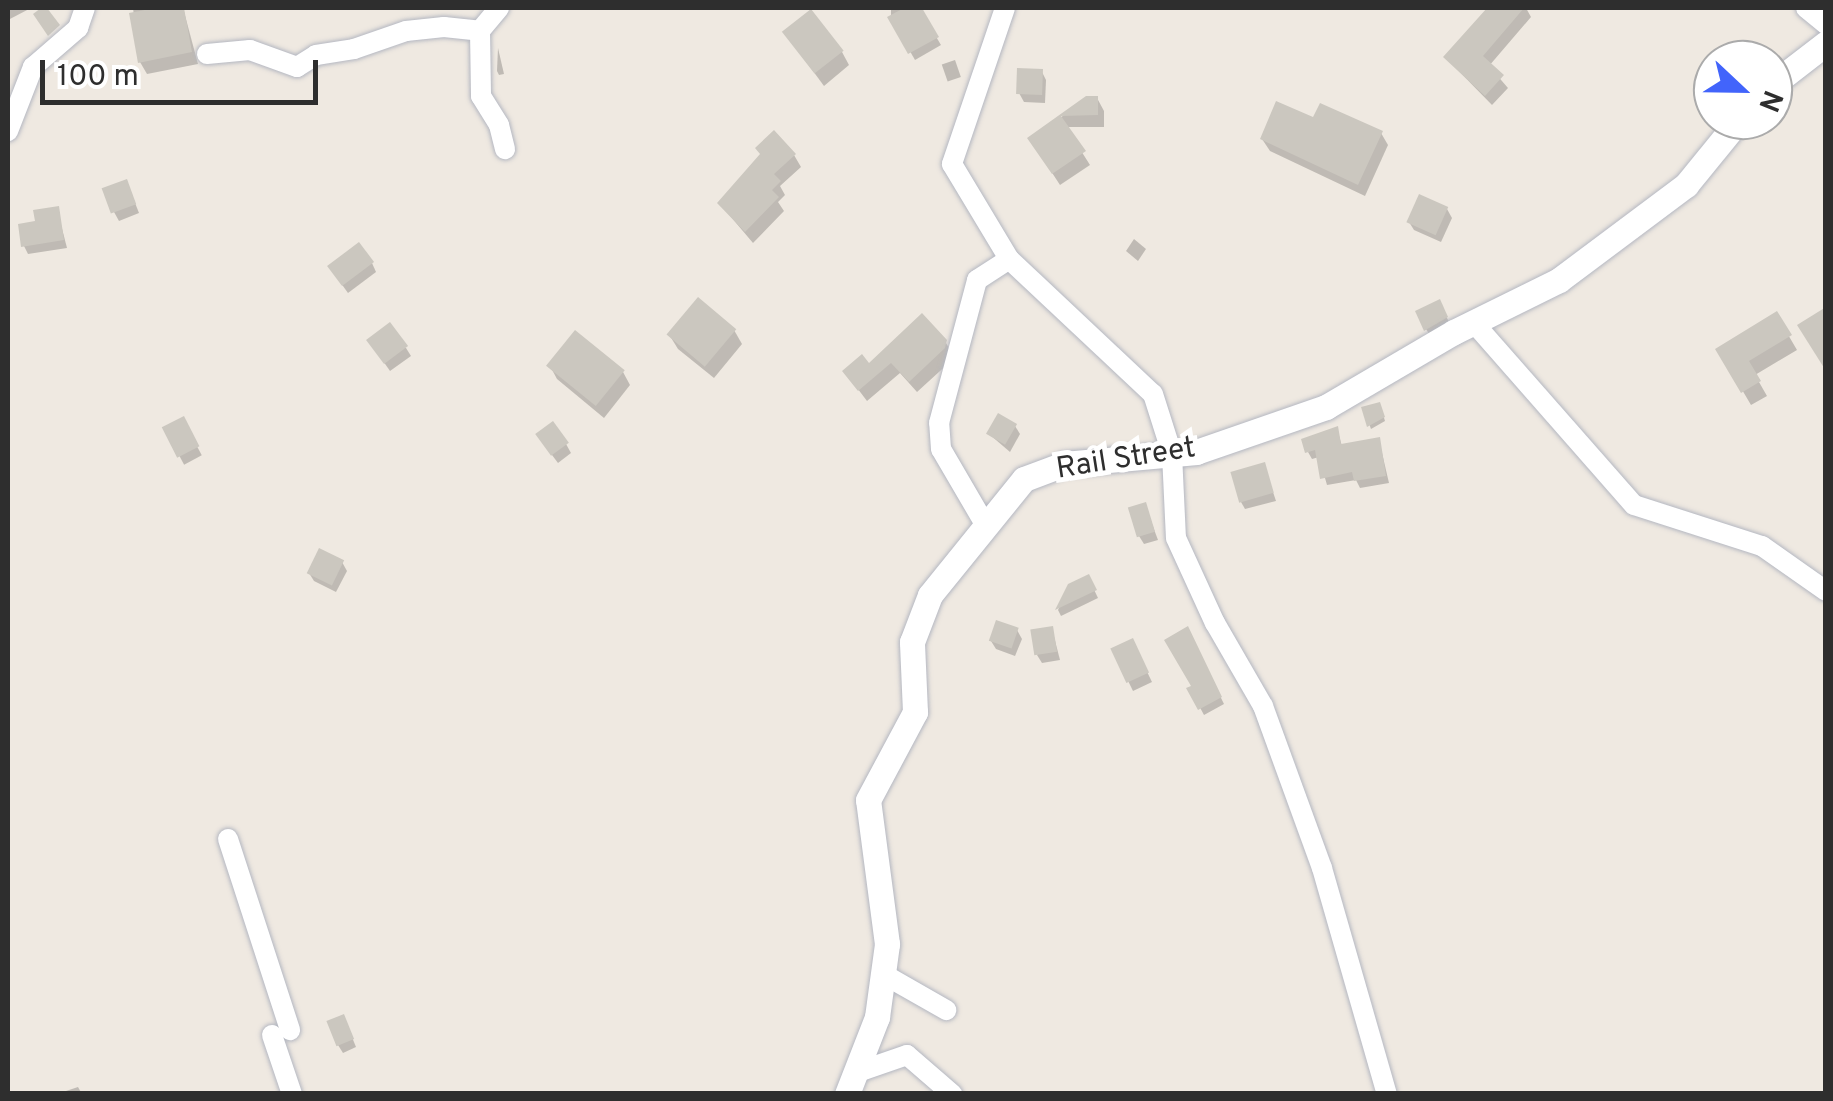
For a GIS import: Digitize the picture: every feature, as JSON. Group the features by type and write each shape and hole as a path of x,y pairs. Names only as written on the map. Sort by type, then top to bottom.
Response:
{"street":[{"path":"8,131 33,67 78,28 85,8"},
{"path":"500,8 480,31 481,96 499,126 505,149"},
{"path":"1004,8 952,164 1009,259 1152,394 1172,454 1176,538 1215,623 1263,706 1322,868 1387,1094"},
{"path":"1806,8 1826,24"},
{"path":"207,54 250,50 297,67 316,54 354,49 406,31 444,27 480,31"},
{"path":"1793,69 1826,43"},
{"name":"Rail Street","path":"851,1083 877,1017 887,944 868,800 915,712 912,642 930,596 1024,480 1064,464 1196,452 1326,407 1474,322 1558,280 1686,184 1722,140"},
{"path":"986,526 941,449 939,423 977,280 1009,259"},
{"path":"1474,322 1634,505 1762,546 1826,591"},
{"path":"228,840 281,1032 292,1094"},
{"path":"883,974 946,1010"},
{"path":"851,1083 906,1055 952,1094"}],"building":[{"path":"47,8 60,25 48,36 33,14"},
{"path":"184,8 192,52 138,63 129,13"},
{"path":"904,8 922,8 939,37 908,54 887,17"},
{"path":"1487,8 1524,8 1483,56 1504,75 1485,96 1443,57"},
{"path":"811,9 844,51 814,74 782,32"},
{"path":"1017,68 1043,69 1042,95 1016,94"},
{"path":"1086,96 1098,96 1098,115 1061,116 1086,151 1052,174 1027,138"},
{"path":"1276,101 1313,117 1320,103 1383,131 1358,185 1260,139"},
{"path":"774,130 796,154 774,174 781,181 772,190 779,197 745,232 717,203 760,154 755,148"},
{"path":"127,179 136,204 111,214 102,188"},
{"path":"1419,194 1448,207 1436,235 1406,222"},
{"path":"59,206 64,240 21,247 18,224 35,221 33,210"},
{"path":"359,242 374,262 342,286 327,266"},
{"path":"698,297 736,329 705,367 667,335"},
{"path":"1440,299 1448,317 1424,331 1415,311"},
{"path":"1826,307 1826,371 1797,325"},
{"path":"1777,311 1792,335 1749,361 1761,381 1741,393 1715,349"},
{"path":"922,313 947,340 945,348 909,382 891,363 858,391 842,371 862,354 869,363"},
{"path":"390,322 408,346 384,364 366,340"},
{"path":"575,330 625,370 596,406 546,366"},
{"path":"1380,402 1385,417 1367,427 1361,407"},
{"path":"998,413 1017,424 1005,445 986,434"},
{"path":"184,416 199,446 177,458 162,427"},
{"path":"553,421 569,443 551,456 535,434"},
{"path":"1338,426 1341,444 1380,437 1386,476 1354,481 1352,472 1320,479 1315,450 1305,453 1301,439"},
{"path":"1265,462 1274,493 1239,503 1230,472"},
{"path":"1146,502 1155,532 1137,537 1128,508"},
{"path":"319,548 344,560 332,585 307,573"},
{"path":"1089,574 1097,590 1055,610 1068,584"},
{"path":"996,620 1019,628 1012,649 989,641"},
{"path":"1053,626 1057,652 1034,655 1030,630"},
{"path":"1188,626 1222,697 1198,710 1186,688 1191,686 1164,640"},
{"path":"1133,638 1149,672 1126,683 1110,649"},
{"path":"344,1014 354,1039 336,1046 326,1021"}]}
